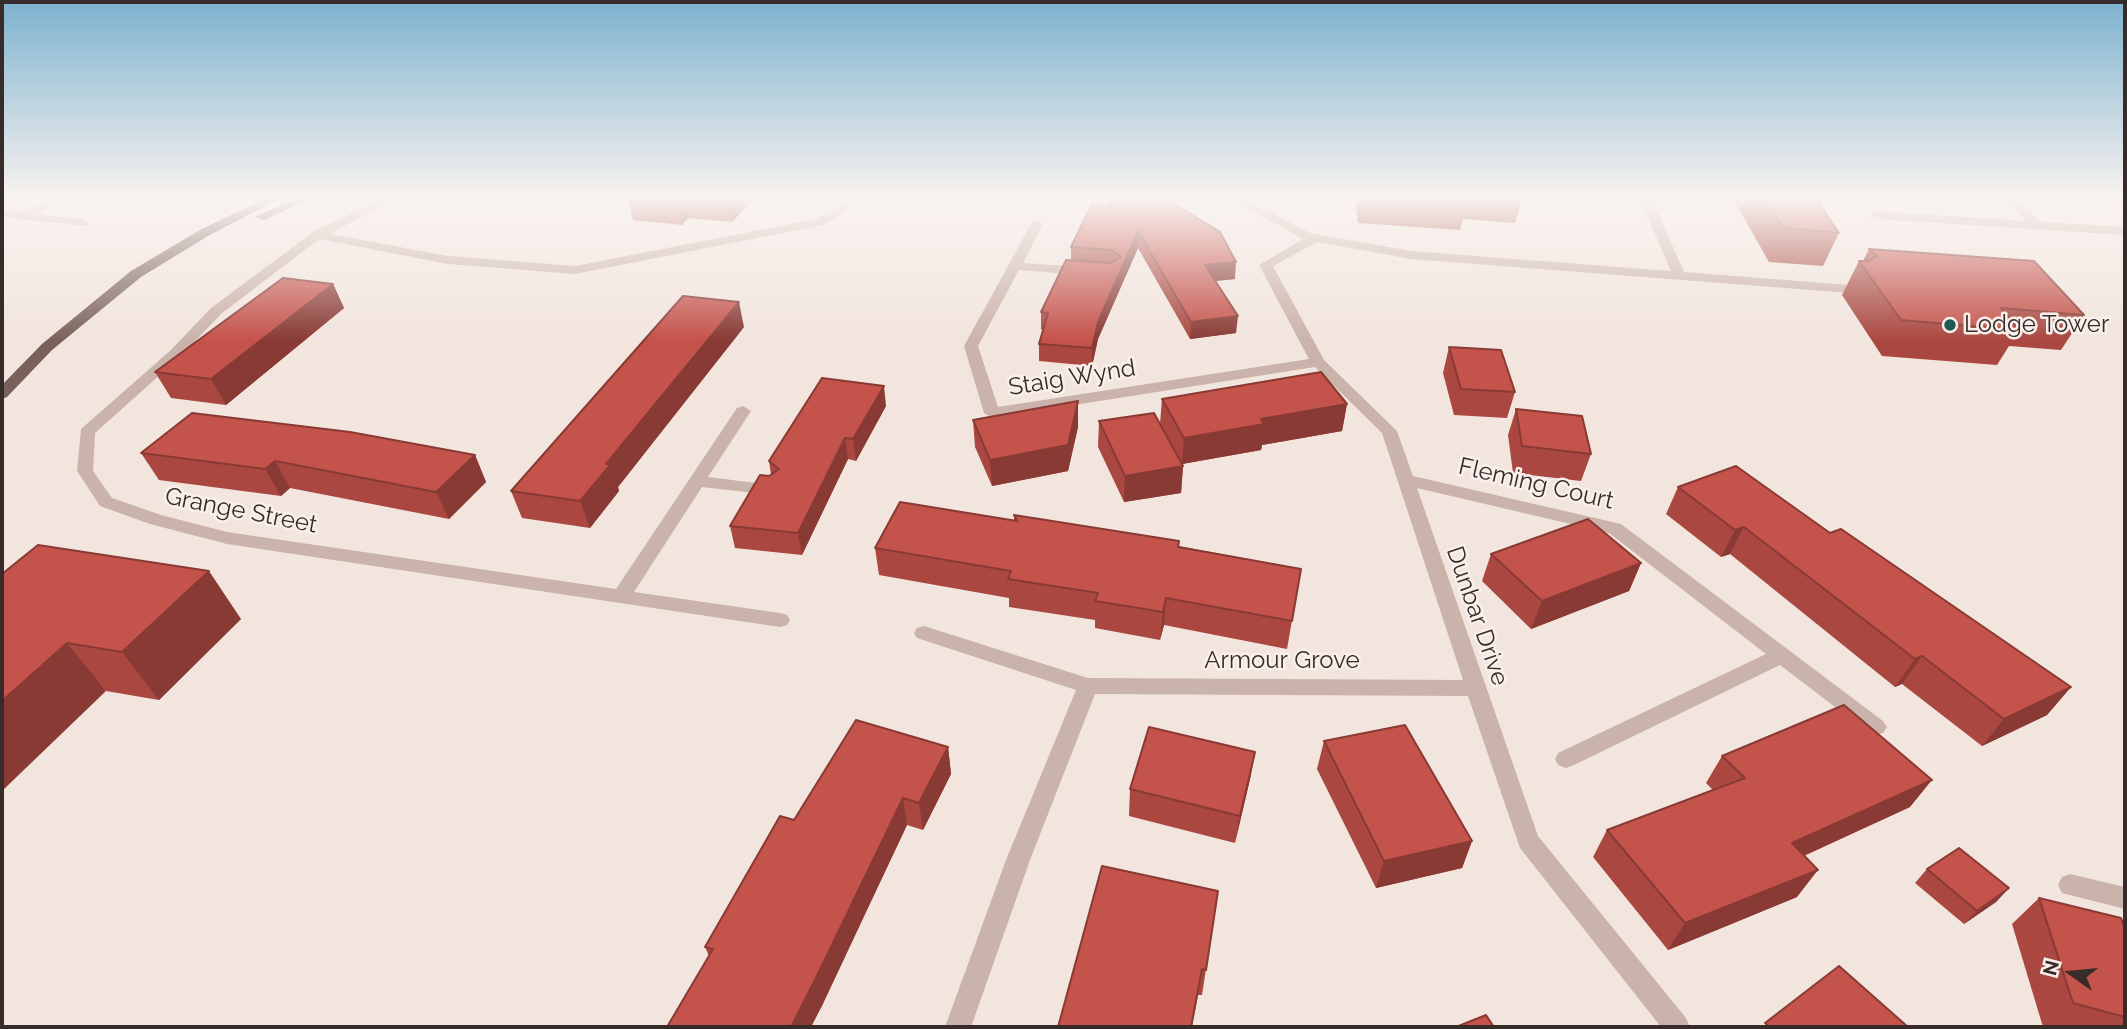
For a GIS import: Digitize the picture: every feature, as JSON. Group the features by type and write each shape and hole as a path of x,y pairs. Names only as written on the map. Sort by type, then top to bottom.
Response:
{"main road":[{"path":"2,394 56,339 136,274 184,245"},
{"path":"136,274 201,245"}],"street":[{"name":"Grange Street","path":"304,245 216,311 176,353 87,432 85,471 106,502 156,520 227,538 780,620"},
{"path":"370,245 448,260 575,270 703,245"},
{"name":"Staig Wynd","path":"1026,245 971,346 992,413 1318,362"},
{"name":"Dunbar Drive","path":"1302,245 1266,265 1318,362 1389,431 1528,841 1677,1027"},
{"path":"1352,245 1411,256 1850,289"},
{"path":"1666,245 1679,275"},
{"path":"1015,266 1097,272"},
{"path":"621,596 743,411"},
{"name":"Fleming Court","path":"1405,480 1615,528 1876,727"},
{"path":"696,481 772,490"},
{"name":"Armour Grove","path":"924,633 1088,686 1476,688"},
{"path":"1566,759 1782,655"},
{"path":"958,1027 1018,860 1088,686"},
{"path":"2070,885 2125,898"}],"building":[{"path":"1132,245 1098,322 1092,348 1039,344 1048,313 1041,312 1066,260 1111,263 1121,257 1112,250 1071,247"},
{"path":"1146,245 1227,245 1236,262 1205,265 1238,316 1191,322"},
{"path":"1869,249 2034,261 2084,315 2001,308 2019,330 1901,320 1859,261 1869,261 1877,256"},
{"path":"283,278 333,284 211,379 155,372"},
{"path":"683,296 739,302 606,464 611,464 580,501 511,491"},
{"path":"1449,347 1501,350 1515,392 1461,389"},
{"path":"1321,372 1347,404 1261,419 1264,424 1184,438 1162,399"},
{"path":"822,378 884,386 853,439 845,438 798,533 730,526 760,475 769,476 779,469 769,461"},
{"path":"1078,401 1068,445 990,460 973,420"},
{"path":"1516,409 1582,416 1591,454 1522,446"},
{"path":"192,413 350,432 475,455 436,492 275,461 265,469 141,453"},
{"path":"1154,413 1183,466 1125,476 1099,421"},
{"path":"1736,466 1830,533 1841,529 2071,687 2004,719 1922,656 1915,659 1744,527 1735,530 1678,487"},
{"path":"900,502 1017,521 1014,515 1179,541 1178,547 1301,569 1292,621 1166,598 1163,612 1095,601 1098,593 1008,579 1011,571 875,548"},
{"path":"1588,519 1641,563 1542,601 1491,554"},
{"path":"38,545 209,571 122,652 67,643 2,701 2,574"},
{"path":"1844,705 1932,780 1792,843 1818,870 1685,923 1607,830 1745,778 1722,756"},
{"path":"856,720 948,747 919,803 903,798 791,1027 667,1027 713,949 705,947 780,816 794,820"},
{"path":"1405,725 1472,841 1384,861 1324,741"},
{"path":"1149,727 1255,752 1240,816 1130,789"},
{"path":"1959,848 2009,888 1977,911 1927,869"},
{"path":"1102,866 1218,891 1206,970 1202,969 1191,1027 1058,1027"},
{"path":"2039,898 2121,918 2125,929 2125,1017 2073,1003"},
{"path":"1839,966 1908,1027 1769,1027 1765,1023"},
{"path":"1486,1015 1494,1027 1456,1027"}],"place":[{"name":"Lodge Tower","path":"1950,325"}]}
